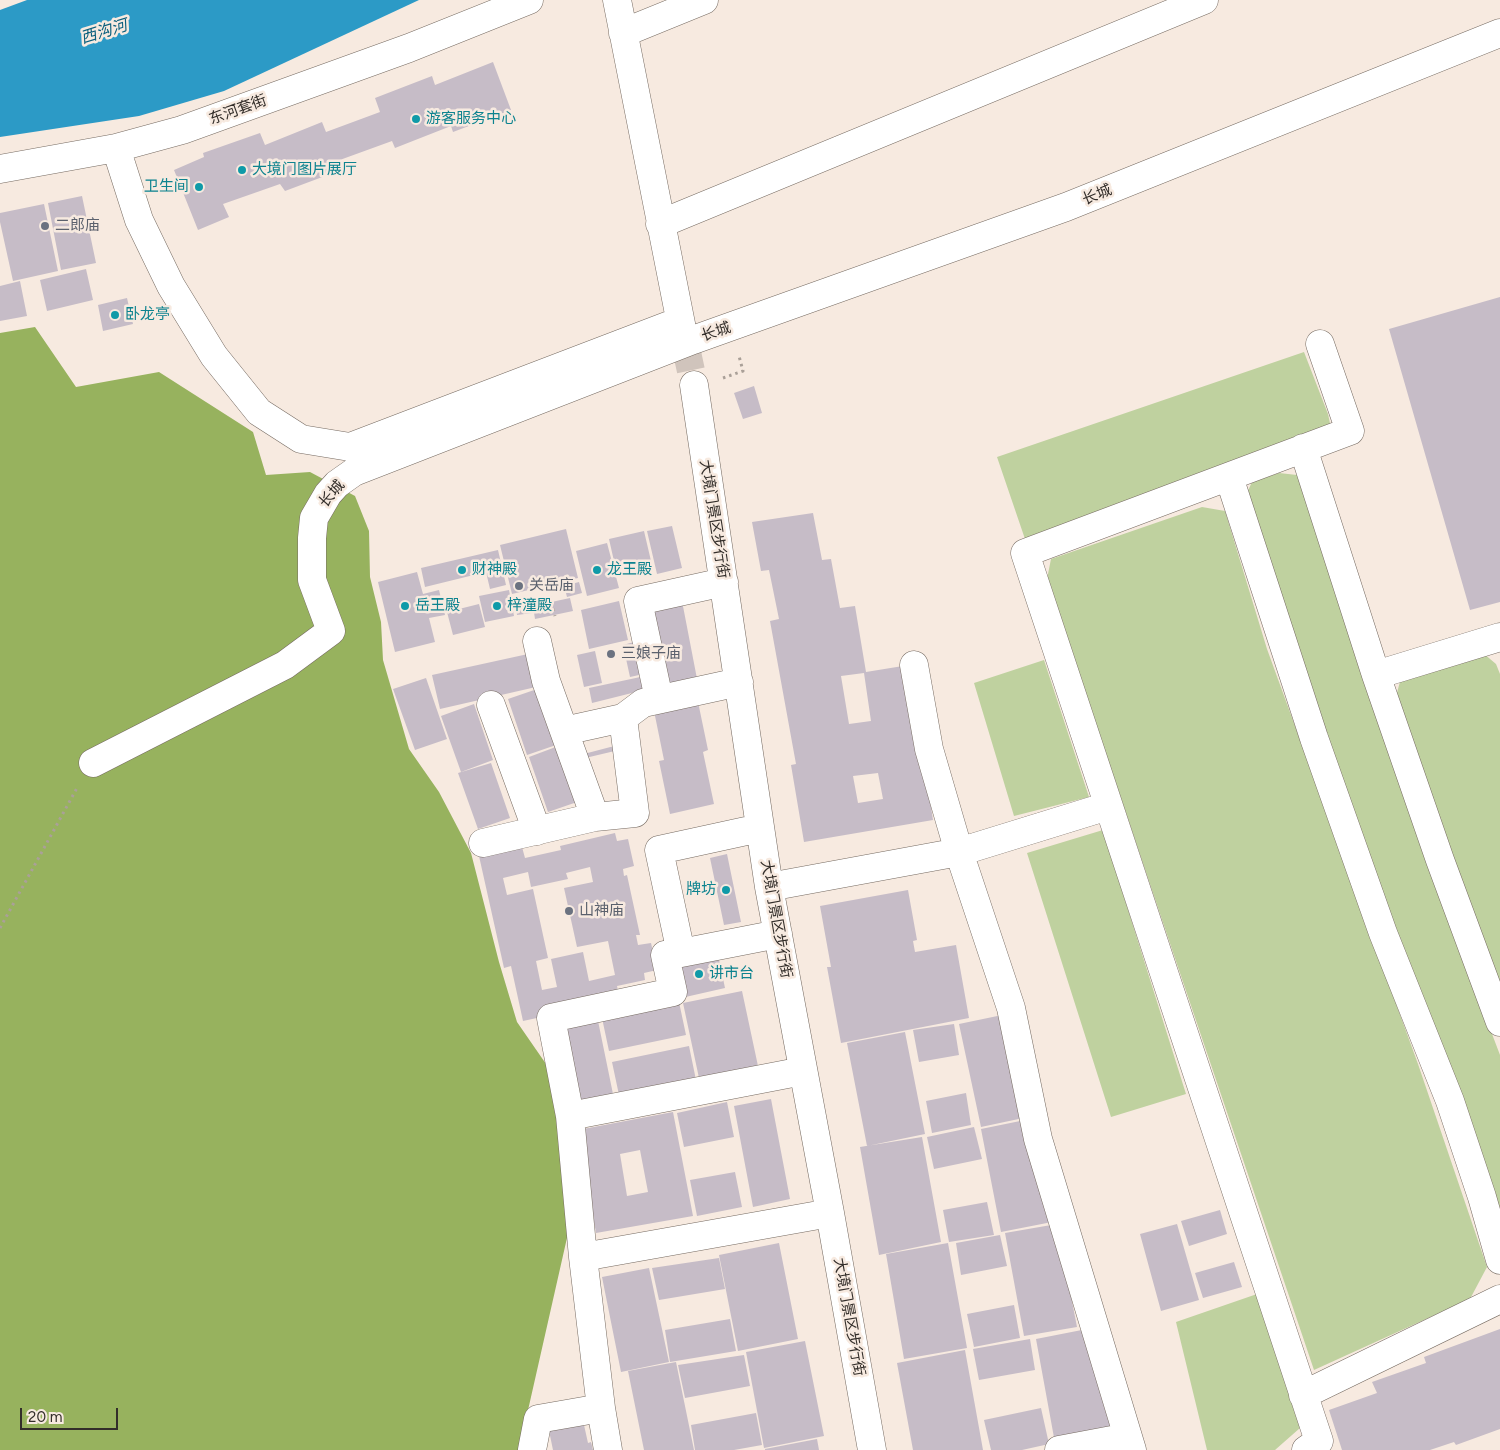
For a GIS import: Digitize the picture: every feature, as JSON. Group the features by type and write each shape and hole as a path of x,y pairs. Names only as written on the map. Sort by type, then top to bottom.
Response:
{"street":[{"name":"东河套街","path":"0,169 116,148 182,130 400,52 529,0"},
{"path":"116,148 139,220 171,286 214,356 259,412 301,439 350,447 682,332 617,0"},
{"path":"623,33 704,0"},
{"path":"660,224 1204,0"},
{"name":"长城","path":"89,774 285,665 331,631 312,580 314,518 328,494 337,484 354,472 693,340 1066,207 1500,33"},
{"path":"1306,1450 1319,1441 1025,553 1350,431 1320,344"},
{"name":"大境门景区步行街","path":"694,387 769,887 872,1450"},
{"path":"1303,448 1376,675 1440,860 1500,1022"},
{"path":"1229,477 1314,738 1383,934 1450,1101 1482,1197 1500,1260"},
{"path":"659,699 638,601 724,582"},
{"path":"1376,675 1500,638"},
{"path":"537,641 546,681 560,689 564,731 595,818"},
{"path":"914,665 930,748 959,852 1011,1008 1038,1139 1130,1443 1059,1450"},
{"path":"564,731 623,718 643,703 739,682"},
{"path":"491,705 536,831"},
{"path":"623,718 635,813 659,850 681,953"},
{"path":"769,887 959,852 1108,806"},
{"path":"483,843 595,818 635,813"},
{"path":"659,850 760,828"},
{"path":"608,1450 601,1408 583,1256 570,1116 551,1018 673,992 665,956 778,934"},
{"path":"570,1116 803,1072"},
{"path":"583,1256 830,1213"},
{"path":"1303,1394 1500,1299"},
{"path":"532,1450 538,1419 601,1408"}],"path":[{"path":"694,387 743,371 738,353"},
{"path":"0,928 77,788 89,774"}],"green space":[{"path":"35,327 76,387 159,372 253,432 266,475 310,472 355,496 369,531 370,577 381,622 383,660 409,749 439,792 471,853 499,962 517,1022 555,1077 569,1229 519,1450 0,1450 0,333"},
{"path":"1304,352 1328,414 1331,428 1025,539 997,457"},
{"path":"1279,473 1297,475 1418,839 1500,1055 1500,1217 1409,972 1245,497 1252,482"},
{"path":"1202,507 1225,511 1267,649 1418,1064 1487,1267 1470,1299 1314,1370 1047,579 1051,559"},
{"path":"1483,653 1496,664 1500,674 1500,994 1395,700 1401,678"},
{"path":"1044,660 1089,797 1014,816 974,683"},
{"path":"1103,830 1186,1094 1111,1117 1027,853"},
{"path":"1257,1294 1300,1428 1275,1450 1207,1450 1176,1322"}],"water":[{"name":"西沟河","path":"27,0 419,0 224,91 139,116 0,137 0,10"}],"building":[{"path":"493,62 511,110 453,132 451,126 395,148 392,141 337,161 341,170 285,191 280,184 223,204 229,217 198,230 174,170 204,157 203,153 260,133 265,145 322,122 326,132 380,112 375,98 432,76 435,85"},
{"path":"82,196 96,263 61,270 48,203"},
{"path":"44,204 58,271 13,281 0,222 0,213"},
{"path":"86,269 93,300 47,311 40,280"},
{"path":"20,281 27,316 0,321 0,286"},
{"path":"1500,297 1500,602 1470,610 1389,329"},
{"name":"卧龙亭","path":"127,298 133,324 103,331 98,305"},
{"path":"754,386 762,413 743,419 734,393"},
{"path":"813,513 822,560 831,559 840,608 855,606 866,672 909,665 933,820 804,842 791,765 796,764 770,621 779,619 769,570 761,571 752,522","holes":["864,673 871,721 849,724 841,676","878,773 883,799 858,803 853,776"]},
{"path":"672,526 682,568 657,574 647,531"},
{"path":"566,529 578,578 512,594 500,545"},
{"path":"644,531 651,561 616,570 609,539"},
{"name":"龙王殿","path":"607,543 619,588 587,596 576,551"},
{"name":"财神殿","path":"498,550 506,585 490,589 486,572 425,587 421,568"},
{"name":"岳王殿","path":"417,572 423,594 439,590 445,615 429,618 435,642 395,652 378,582"},
{"path":"579,582 582,593 567,597 564,586"},
{"name":"梓潼殿","path":"509,590 514,616 485,622 479,596"},
{"path":"529,597 532,613 517,615 515,599"},
{"path":"570,598 573,611 535,619 533,606"},
{"path":"619,601 628,640 589,649 581,610"},
{"path":"682,601 698,684 666,691 649,608"},
{"path":"479,604 485,627 453,635 447,612"},
{"path":"641,640 648,673 630,677 623,645"},
{"path":"595,651 602,683 584,687 577,655"},
{"path":"528,654 536,687 440,709 432,675"},
{"path":"645,676 648,689 592,703 589,688"},
{"path":"426,678 447,739 415,750 393,689"},
{"path":"540,688 559,744 527,755 508,699"},
{"path":"697,697 708,750 703,752 714,804 670,814 659,761 664,760 653,706"},
{"path":"474,704 493,760 461,772 441,716"},
{"path":"561,745 580,801 548,812 529,757"},
{"path":"618,745 619,750 581,759 580,755"},
{"path":"491,763 510,818 478,829 458,773"},
{"name":"山神庙","path":"615,833 617,841 628,839 634,866 623,869 624,876 627,875 640,935 636,935 638,945 651,943 657,970 644,973 645,980 617,986 620,1000 523,1021 511,966 504,968 479,856 522,847 525,858 561,850 560,846","holes":["590,867 593,882 564,888 577,947 608,941 615,975 589,981 583,952 551,959 557,987 542,990 536,961 548,958 533,889 507,895 503,878 528,872 531,887 568,879 566,873"]},
{"name":"牌坊","path":"727,854 741,922 724,925 710,858"},
{"path":"908,890 917,940 913,941 915,952 956,945 969,1018 841,1043 827,967 831,967 820,906"},
{"name":"讲市台","path":"717,950 725,988 681,998 673,959"},
{"path":"742,991 758,1066 699,1078 683,1003"},
{"path":"679,1002 686,1035 609,1051 602,1018"},
{"path":"1007,1014 1028,1117 981,1127 959,1024"},
{"path":"597,1016 613,1094 580,1101 564,1023"},
{"path":"954,1024 959,1055 919,1062 913,1030"},
{"path":"905,1032 925,1134 867,1146 847,1043"},
{"path":"689,1046 696,1080 619,1095 612,1062"},
{"path":"966,1093 971,1125 932,1133 926,1101"},
{"path":"771,1099 790,1199 753,1207 734,1106"},
{"path":"727,1102 734,1137 684,1147 677,1113"},
{"path":"673,1112 693,1216 596,1233 578,1130","holes":["640,1150 648,1192 627,1196 620,1154"]},
{"path":"1030,1119 1052,1222 1001,1232 981,1129"},
{"path":"974,1127 982,1159 934,1169 927,1137"},
{"path":"922,1137 941,1242 879,1255 860,1147"},
{"path":"735,1172 742,1207 697,1216 690,1180"},
{"path":"987,1202 994,1235 949,1242 943,1210"},
{"path":"1220,1210 1227,1234 1189,1246 1181,1221"},
{"path":"1057,1224 1077,1327 1024,1336 1005,1233"},
{"path":"1177,1224 1199,1300 1161,1311 1140,1234"},
{"path":"1000,1235 1007,1266 961,1275 956,1243"},
{"path":"779,1243 798,1339 738,1351 719,1255"},
{"path":"948,1243 967,1348 904,1359 886,1254"},
{"path":"719,1258 725,1289 659,1300 652,1268"},
{"path":"1234,1262 1242,1287 1203,1298 1195,1273"},
{"path":"649,1268 669,1362 621,1372 602,1277"},
{"path":"1014,1305 1020,1338 974,1347 967,1314"},
{"path":"730,1319 736,1351 670,1362 665,1330"},
{"path":"1092,1328 1111,1433 1055,1443 1036,1339"},
{"path":"1500,1329 1500,1429 1456,1445 1454,1442 1430,1450 1342,1450 1329,1410 1377,1393 1372,1382 1426,1363 1424,1357"},
{"path":"1030,1339 1035,1370 979,1380 973,1349"},
{"path":"805,1341 824,1436 764,1448 746,1352"},
{"path":"965,1350 983,1450 913,1450 897,1363"},
{"path":"744,1355 750,1386 685,1398 678,1365"},
{"path":"676,1362 694,1450 644,1450 628,1371"},
{"path":"1041,1408 1049,1444 1022,1450 991,1450 984,1420"},
{"path":"756,1413 762,1445 734,1450 695,1450 691,1425"},
{"path":"582,1416 588,1443 591,1442 593,1450 553,1450 547,1421"},
{"path":"817,1439 819,1450 765,1450 765,1449"}],"tunnel":[{"path":"685,343 694,385"}],"place":[{"name":"游客服务中心","path":"416,119"},
{"name":"大境门图片展厅","path":"242,170"},
{"name":"卫生间","path":"199,187"},
{"name":"二郎庙","path":"45,226"},
{"name":"卧龙亭","path":"115,315"},
{"name":"财神殿","path":"462,570"},
{"name":"龙王殿","path":"597,570"},
{"name":"关岳庙","path":"519,586"},
{"name":"岳王殿","path":"405,606"},
{"name":"梓潼殿","path":"497,606"},
{"name":"三娘子庙","path":"611,654"},
{"name":"牌坊","path":"726,890"},
{"name":"山神庙","path":"569,911"},
{"name":"讲市台","path":"699,974"}]}
